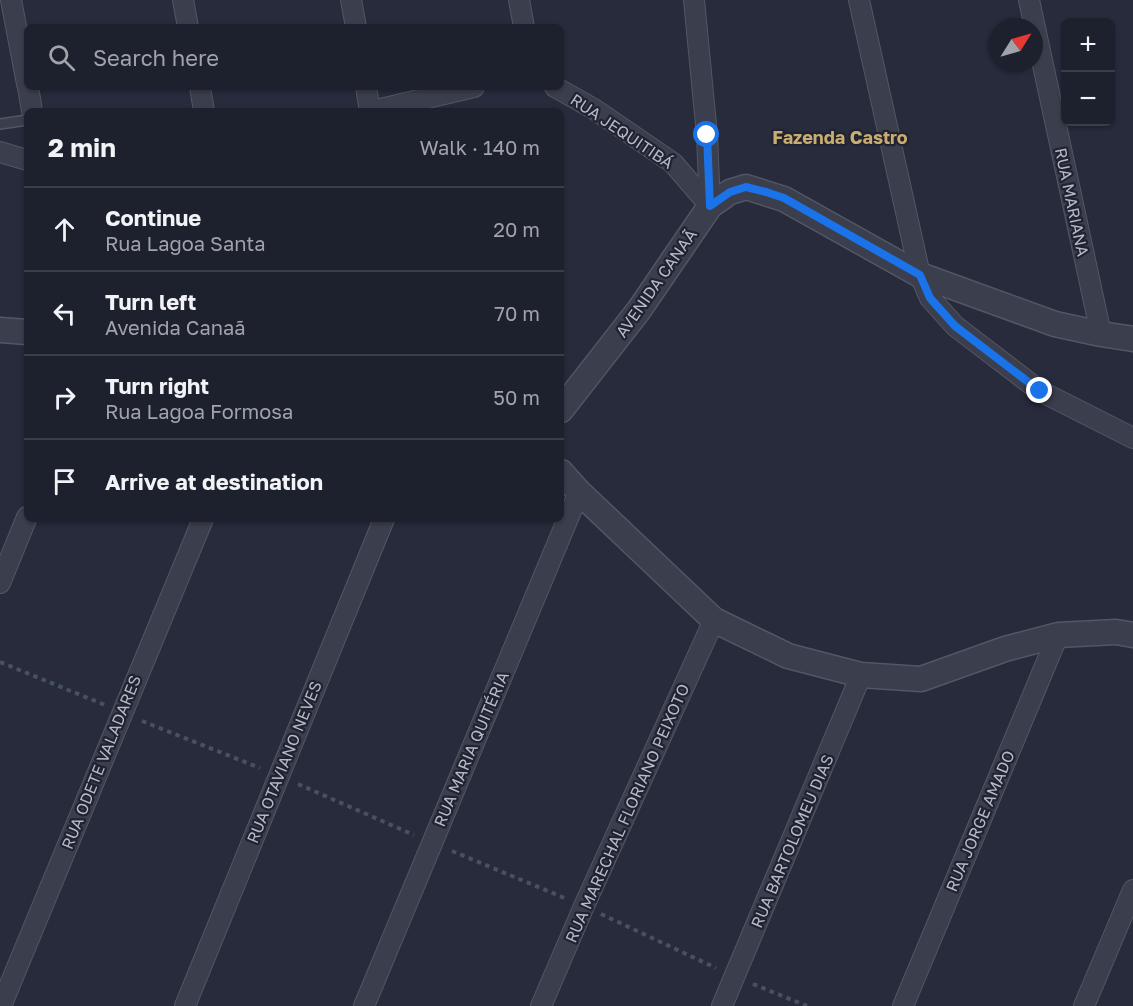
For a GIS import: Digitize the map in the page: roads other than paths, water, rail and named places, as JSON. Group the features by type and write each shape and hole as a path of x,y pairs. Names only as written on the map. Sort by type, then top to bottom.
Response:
{"street":[{"path":"11,0 24,69"},
{"path":"183,0 187,24"},
{"path":"351,0 355,24"},
{"path":"519,0 523,24"},
{"path":"694,0 707,135 710,206"},
{"path":"859,0 920,275 930,298 955,326 1040,391 1133,438"},
{"name":"RUA MARIANA","path":"1029,0 1101,334"},
{"path":"28,90 31,108"},
{"path":"200,90 204,108"},
{"path":"367,90 370,108"},
{"path":"384,108 461,90"},
{"name":"RUA JEQUITIBÁ","path":"560,90 594,109 673,162 710,206"},
{"path":"0,152 24,158"},
{"name":"AVENIDA CANAÃ","path":"564,406 639,310 710,206 730,192 746,187 784,198 920,275 1055,324 1133,339"},
{"path":"0,330 24,332"},
{"path":"564,475 714,620 788,656 861,675 921,679 1005,649 1058,635 1116,632 1133,635"},
{"name":"RUA MARIA QUITÉRIA","path":"364,1006 579,492"},
{"path":"0,582 25,522"},
{"name":"RUA ODETE VALADARES","path":"1,1006 202,522"},
{"name":"RUA OTAVIANO NEVES","path":"185,1006 383,522"},
{"name":"RUA MARECHAL FLORIANO PEIXOTO","path":"541,1006 714,620"},
{"name":"RUA JORGE AMADO","path":"903,1006 1058,635"},
{"name":"RUA BARTOLOMEU DIAS","path":"722,1006 861,675"},
{"path":"1084,1006 1133,890"}],"lane":[{"path":"0,124 24,120"}],"district":[{"name":"Fazenda Castro","path":"840,137"}]}
